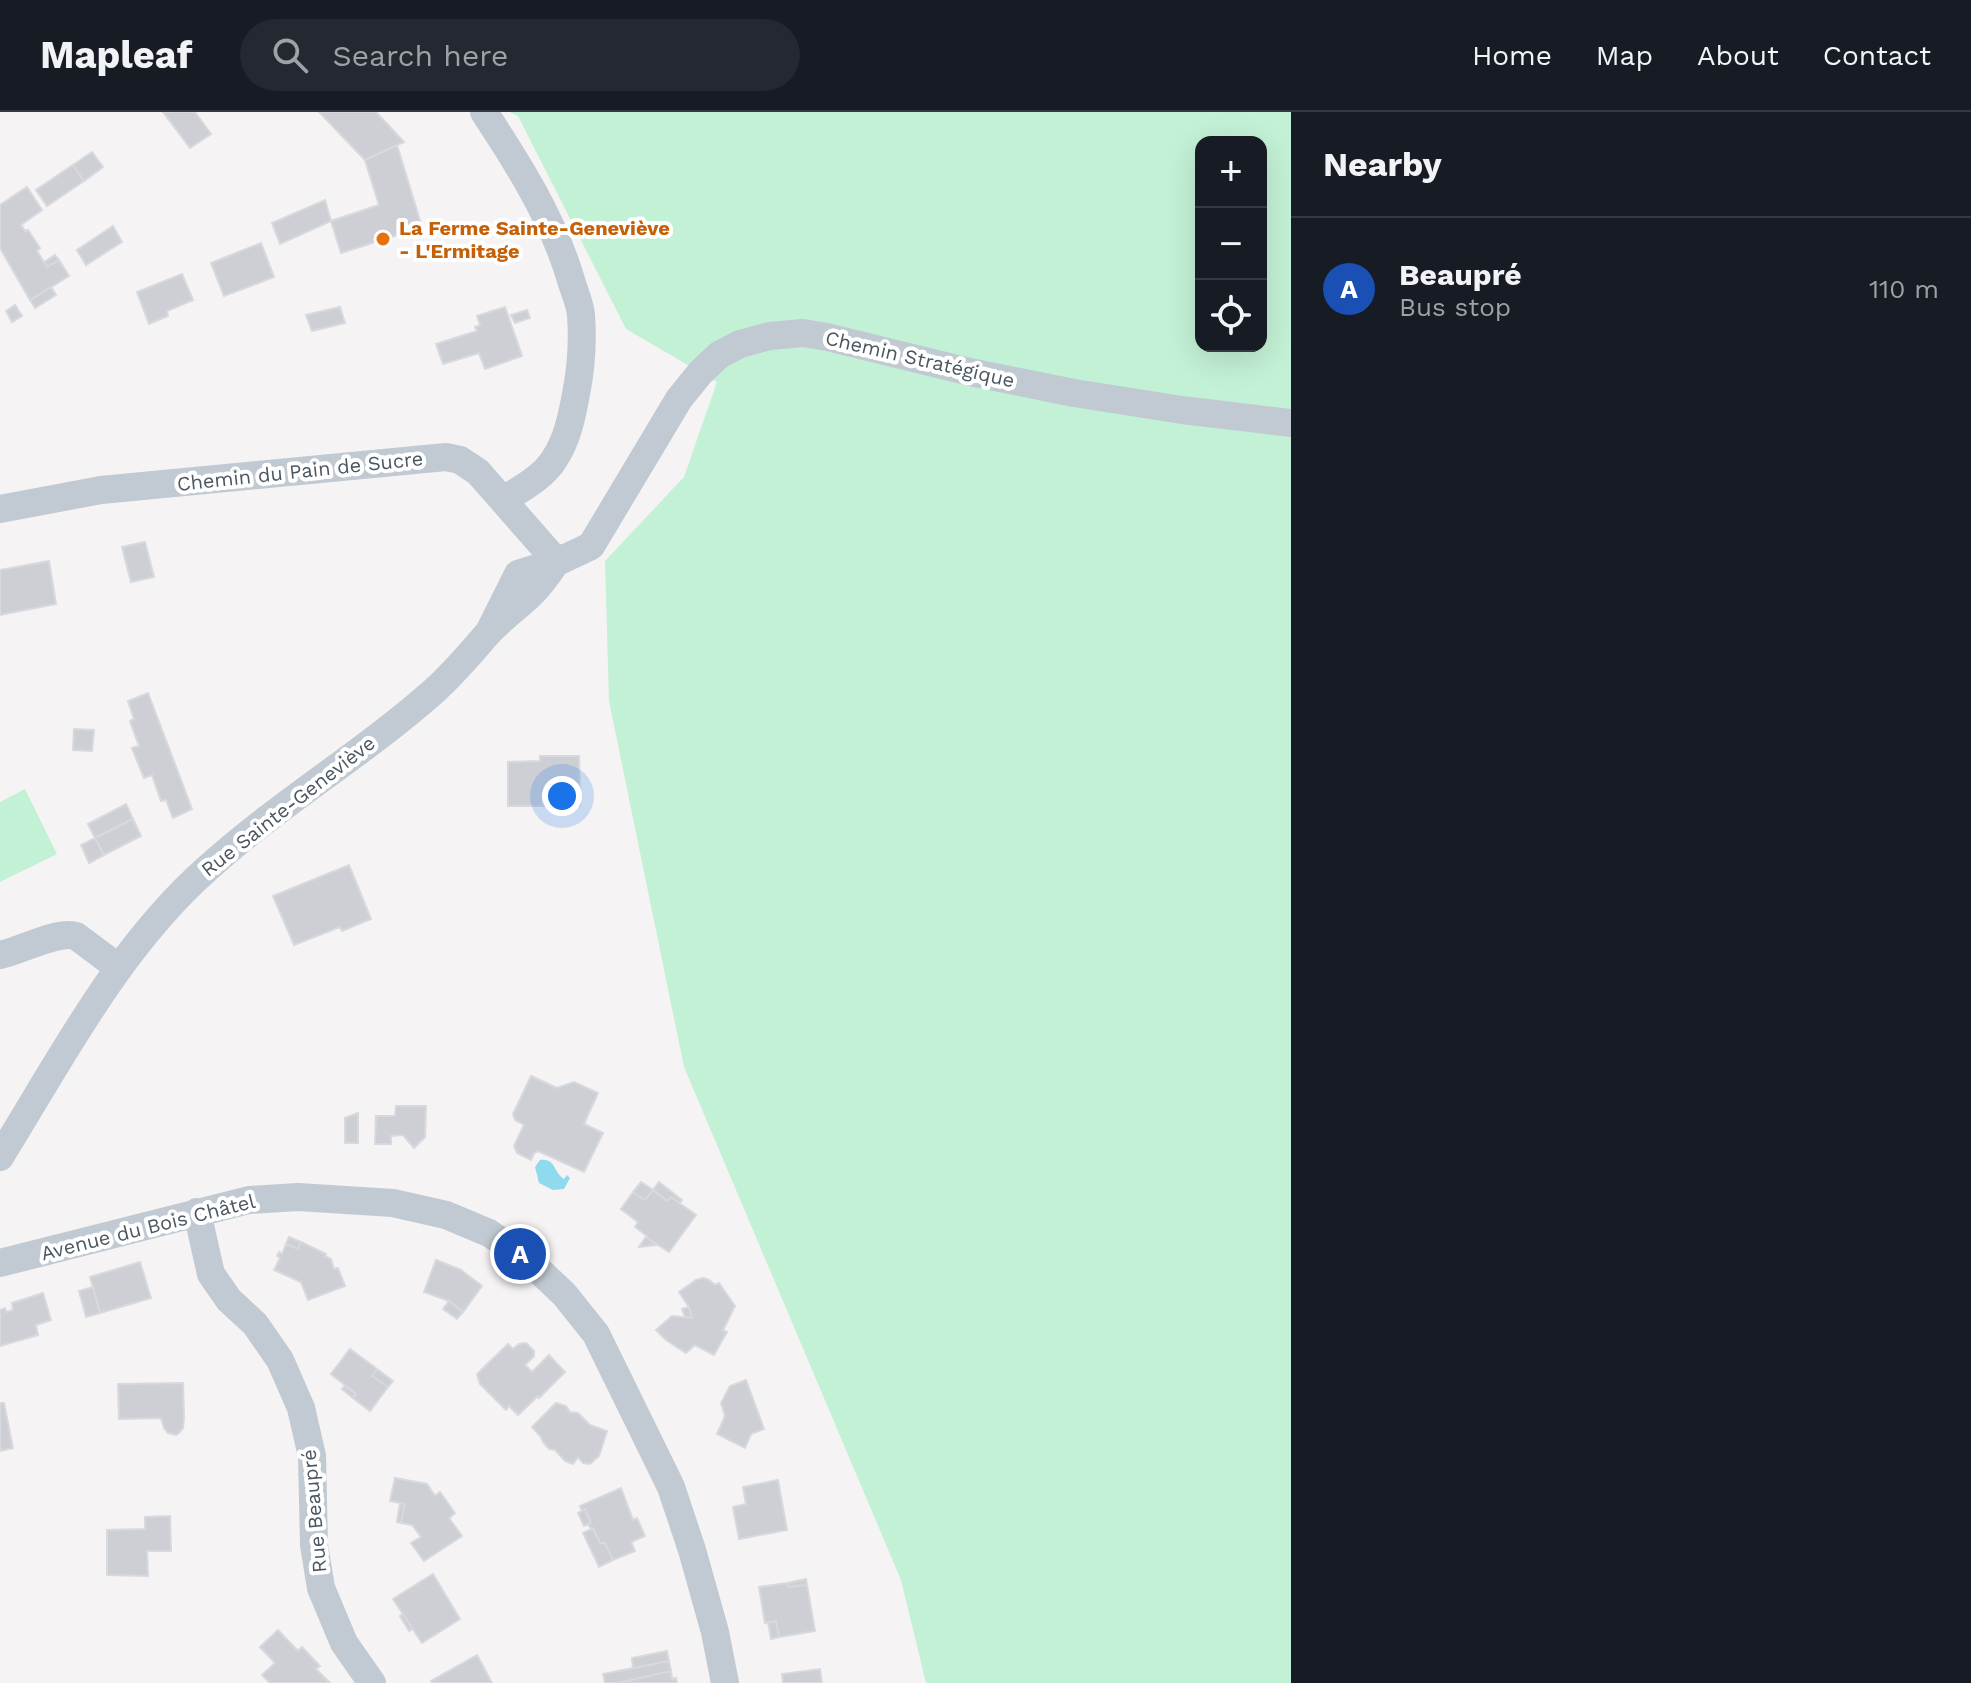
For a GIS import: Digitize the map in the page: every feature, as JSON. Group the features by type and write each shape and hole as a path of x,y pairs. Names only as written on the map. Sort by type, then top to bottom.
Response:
{"street":[{"path":"484,112 521,167 554,232 581,312 579,378 572,415 562,444 549,467 503,500"},
{"name":"Chemin Stratégique","path":"557,562 591,546 679,399 700,373 719,355 740,344 770,336 788,333 827,337 970,372 1074,393 1291,423"},
{"name":"Chemin du Pain de Sucre","path":"0,509 101,490 446,457 470,465 557,562"},
{"name":"Rue Sainte-Geneviève","path":"0,1157 92,1007 165,910 209,866 268,817 435,690 489,632 535,590 557,562"},
{"path":"0,955 69,934 119,968"},
{"name":"Avenue du Bois Châtel","path":"0,1263 249,1200 298,1197 393,1203 446,1215 489,1233 532,1264 564,1294 596,1334 671,1487 715,1632 725,1683"},
{"name":"Rue Beaupré","path":"197,1212 211,1274 229,1300 255,1324 280,1360 301,1408 312,1456 314,1545 321,1588 344,1643 372,1683"}],"green space":[{"path":"510,112 1291,112 1291,1683 926,1683 901,1580 684,1067 609,701 605,561 684,477 717,382 626,329 518,116"},
{"path":"25,789 57,854 0,882 0,802"}],"water":[{"path":"540,1160 552,1163 564,1179 567,1175 570,1178 564,1189 553,1190 539,1183 535,1167"}],"building":[{"path":"163,112 195,112 211,134 190,148"},
{"path":"319,112 376,112 404,142 365,160"},
{"path":"397,145 422,227 341,253 331,221 379,205 365,160"},
{"path":"92,152 103,167 84,181 73,165"},
{"path":"73,165 84,181 47,206 36,190"},
{"path":"27,187 42,210 21,225 40,248 37,251 47,267 59,260 69,276 30,300 0,248 0,205"},
{"path":"325,200 331,221 280,244 272,223"},
{"path":"113,226 122,242 86,265 77,250"},
{"path":"261,243 274,277 224,296 211,263"},
{"path":"55,255 59,260 47,267 44,262"},
{"path":"182,274 193,300 167,311 168,316 149,324 137,292"},
{"path":"51,287 56,295 35,308 30,300"},
{"path":"15,305 22,316 12,322 6,311"},
{"path":"340,307 345,323 312,331 306,315"},
{"path":"505,307 522,356 485,369 479,353 443,364 436,344 477,331 475,327 480,325 477,316"},
{"path":"527,310 530,318 515,323 511,315"},
{"path":"145,542 154,577 131,582 122,547"},
{"path":"49,561 56,604 0,615 0,570"},
{"path":"148,693 192,809 173,818 166,800 161,801 152,775 144,778 132,748 139,746 130,721 134,719 128,701"},
{"path":"74,729 94,730 92,751 73,750"},
{"path":"540,756 579,756 580,796 542,797 542,806 508,806 508,762 540,761"},
{"path":"580,796 580,806 542,806 542,797"},
{"path":"126,804 133,819 95,838 88,824"},
{"path":"133,819 141,836 104,855 95,838"},
{"path":"95,838 104,855 89,863 81,845"},
{"path":"349,865 371,919 294,945 273,896"},
{"path":"531,1076 557,1088 574,1082 598,1093 584,1124 603,1133 584,1172 538,1151 531,1160 517,1153 514,1146 524,1125 515,1120 513,1114"},
{"path":"396,1106 426,1106 425,1137 414,1148 403,1135 391,1136 391,1144 375,1144 376,1116 395,1116"},
{"path":"358,1113 358,1143 345,1143 345,1118"},
{"path":"641,1182 653,1190 645,1200 633,1192"},
{"path":"659,1182 682,1200 680,1203 671,1197 667,1201 653,1190"},
{"path":"653,1190 667,1201 671,1197 696,1215 669,1252 646,1237 635,1227 638,1222 621,1209 633,1192 645,1200"},
{"path":"289,1237 301,1242 298,1249 286,1244"},
{"path":"646,1237 656,1245 639,1247"},
{"path":"301,1242 331,1259 345,1286 308,1300 301,1282 274,1270 280,1258 277,1256 279,1252 282,1254 286,1244 298,1249"},
{"path":"436,1260 461,1270 482,1286 463,1312 449,1301 424,1292"},
{"path":"140,1262 151,1298 100,1313 90,1277"},
{"path":"703,1278 715,1285 719,1283 735,1306 723,1330 727,1332 714,1355 695,1345 686,1353 656,1330 672,1316 692,1318 679,1292"},
{"path":"93,1287 100,1313 86,1317 79,1291"},
{"path":"43,1293 51,1320 36,1325 38,1335 0,1346 0,1310 13,1310 12,1303"},
{"path":"449,1301 463,1312 457,1319 443,1309"},
{"path":"689,1307 692,1318 685,1317 682,1309"},
{"path":"526,1343 534,1351 534,1356 525,1365 532,1372 549,1355 565,1372 518,1415 509,1406 506,1410 480,1384 477,1374 508,1344 513,1349"},
{"path":"350,1349 377,1369 372,1376 388,1387 370,1411 353,1398 356,1394 331,1374"},
{"path":"377,1369 393,1381 388,1387 372,1376"},
{"path":"746,1380 764,1429 751,1434 745,1448 717,1434 725,1416 721,1403 730,1386"},
{"path":"183,1383 183,1428 176,1435 168,1433 161,1418 119,1419 118,1384"},
{"path":"345,1386 356,1394 353,1398 342,1389"},
{"path":"0,1403 4,1403 13,1448 0,1451"},
{"path":"556,1403 566,1406 570,1412 578,1413 590,1425 607,1431 599,1456 590,1464 583,1463 578,1457 573,1464 565,1461 555,1450 549,1449 532,1427"},
{"path":"395,1478 427,1484 435,1496 440,1492 455,1513 449,1518 462,1536 424,1561 411,1543 421,1537 412,1525 401,1523 405,1504 390,1501"},
{"path":"778,1480 787,1530 739,1539 733,1507 746,1504 743,1487"},
{"path":"621,1488 633,1520 637,1518 645,1536 631,1542 635,1551 613,1560 605,1543 600,1543 588,1524 591,1523 585,1509 582,1511 580,1506"},
{"path":"400,1503 405,1504 401,1523 397,1522"},
{"path":"585,1509 591,1523 584,1526 578,1513"},
{"path":"170,1516 171,1551 147,1551 148,1576 107,1575 107,1530 145,1529 145,1517"},
{"path":"593,1528 613,1560 599,1567 583,1533"},
{"path":"433,1574 460,1619 422,1643 393,1599"},
{"path":"806,1579 807,1585 788,1587 787,1583"},
{"path":"787,1583 788,1587 807,1585 815,1631 779,1637 776,1621 765,1623 759,1587"},
{"path":"403,1614 413,1629 409,1631 400,1616"},
{"path":"776,1621 779,1637 771,1639 768,1622"},
{"path":"278,1630 298,1651 302,1647 320,1666 316,1669 330,1683 270,1683 262,1675 275,1663 260,1647"},
{"path":"667,1651 669,1661 633,1668 632,1658"},
{"path":"477,1655 492,1683 432,1683 431,1681"},
{"path":"669,1661 671,1671 605,1683 603,1674"},
{"path":"820,1669 822,1683 783,1683 782,1674"},
{"path":"671,1671 672,1679 676,1678 677,1683 618,1683"}],"place":[{"name":"La Ferme Sainte-Geneviève - L'Ermitage","path":"383,239"},
{"name":"Beaupré","path":"520,1254"}]}
